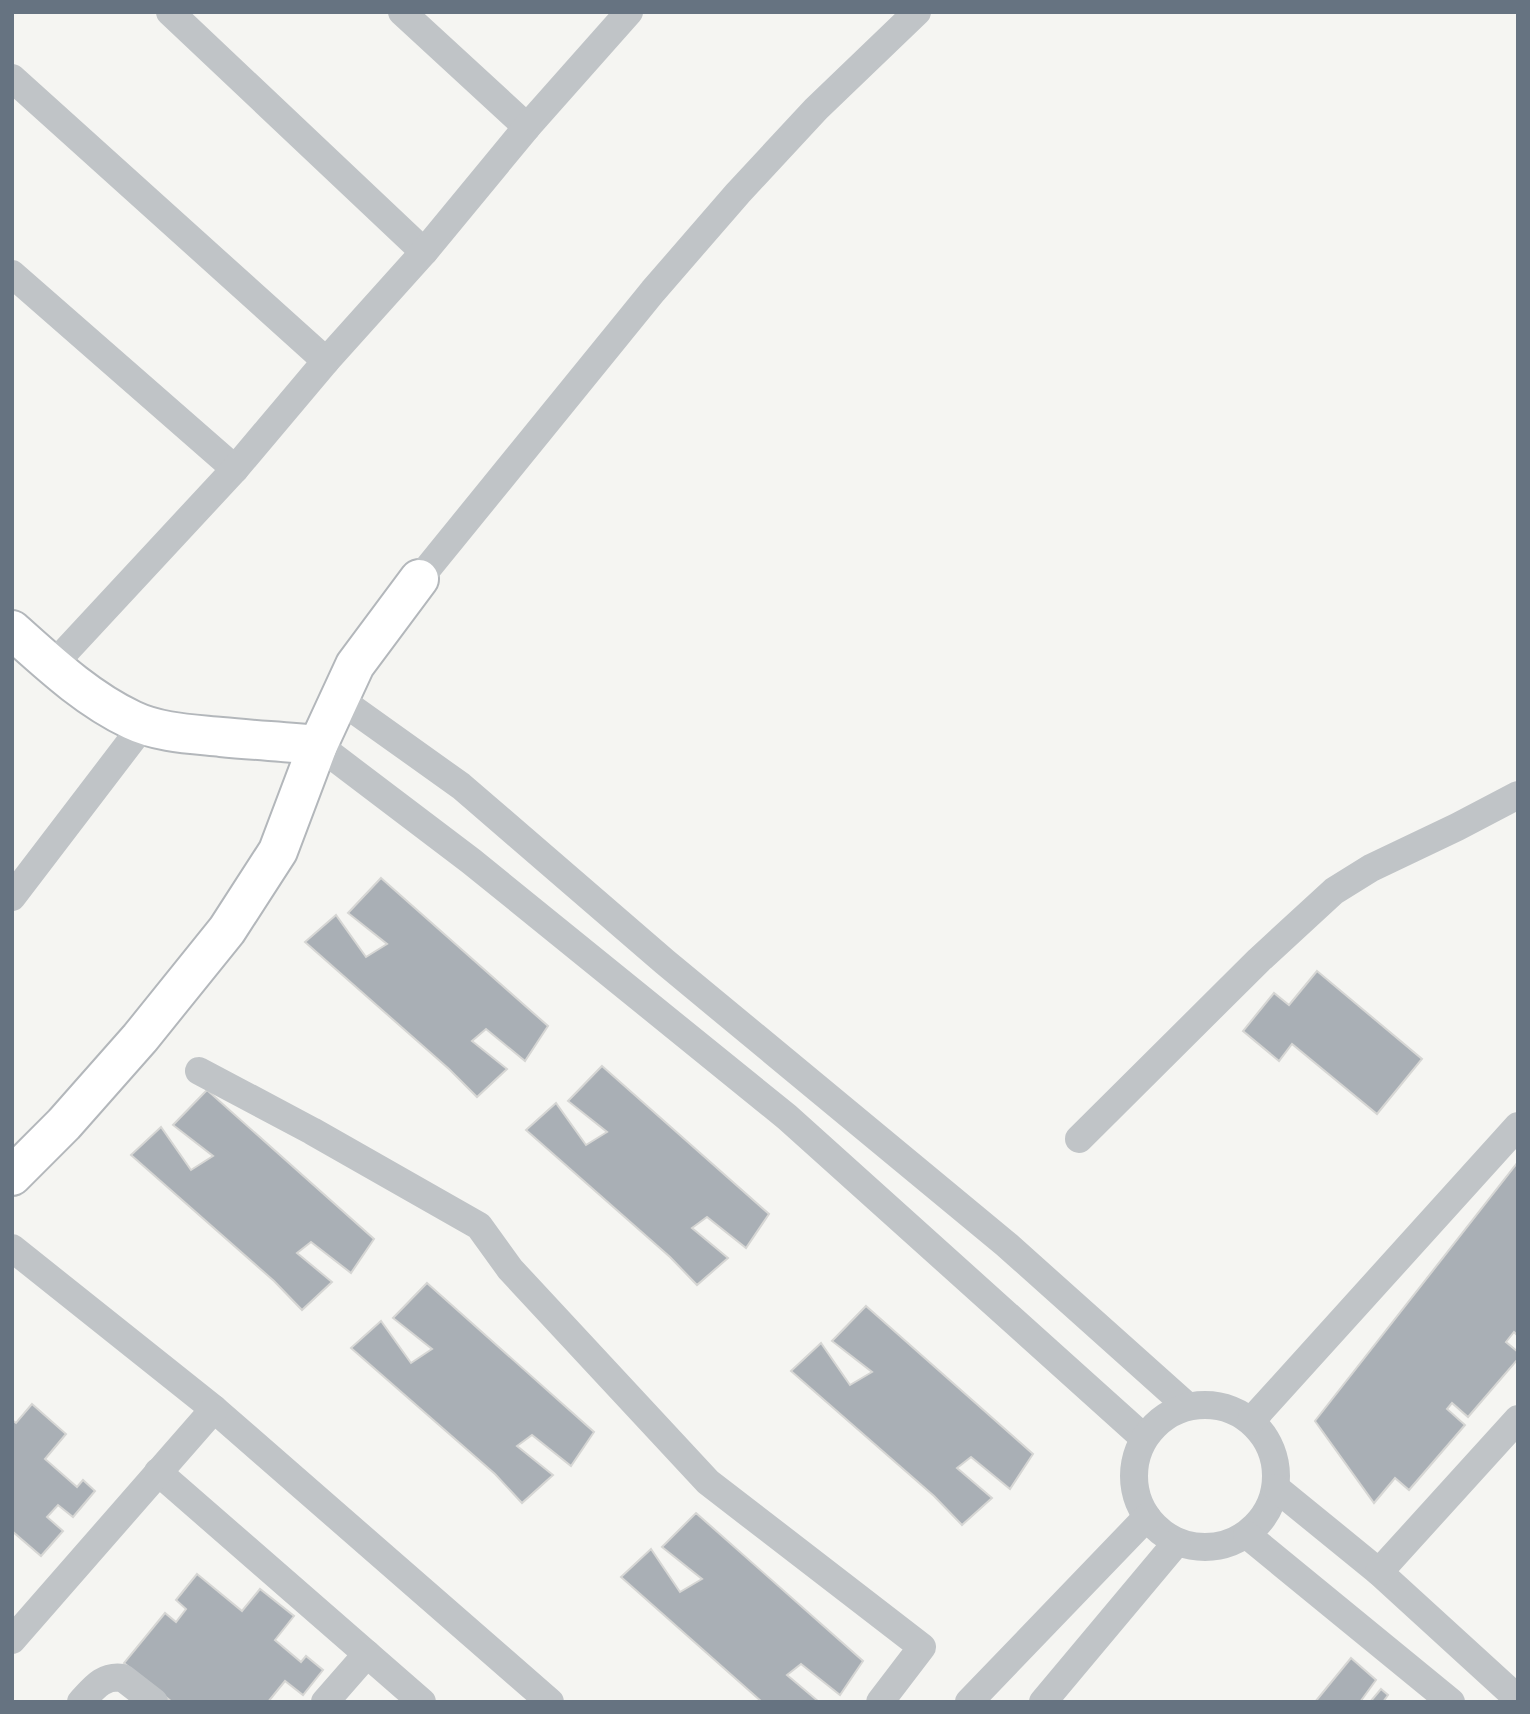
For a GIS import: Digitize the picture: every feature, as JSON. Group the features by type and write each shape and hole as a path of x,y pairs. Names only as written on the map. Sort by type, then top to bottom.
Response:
{"street":[{"path":"170,12 424,252"},
{"path":"402,12 527,127"},
{"path":"12,1176 64,1124 140,1038 227,929 278,851 318,745 355,665 419,579 645,301 738,193 816,108 917,12"},
{"path":"52,666 235,470 424,252 620,16"},
{"path":"12,78 326,362"},
{"path":"12,274 235,470"},
{"path":"12,630 52,666 104,705 144,724 198,735 318,745 471,861 787,1117 1144,1438"},
{"path":"339,699 461,786 666,962 1007,1245 1187,1406"},
{"path":"12,897 144,724"},
{"path":"1079,1139 1259,960 1334,891 1371,868 1518,795"},
{"path":"199,1071 480,1226 510,1269 708,1482 922,1647 880,1702"},
{"path":"1251,1421 1518,1126"},
{"path":"12,1248 214,1409 550,1702"},
{"path":"1187,1406 1221,1406 1238,1412 1251,1421 1265,1435 1273,1452 1277,1471 1276,1488 1269,1508 1259,1523 1247,1535 1224,1545 1200,1548 1177,1542 1160,1532 1147,1517 1133,1478 1136,1457 1144,1438 1163,1418 1187,1406"},
{"path":"12,1640 214,1409"},
{"path":"1379,1572 1518,1419"},
{"path":"158,1472 422,1702"},
{"path":"1276,1488 1379,1572 1518,1699"},
{"path":"969,1702 1147,1517"},
{"path":"1247,1535 1451,1702"},
{"path":"1042,1702 1177,1542"},
{"path":"325,1702 367,1654"},
{"path":"81,1702 97,1684 118,1677 155,1702"}],"building":[{"path":"381,878 548,1026 525,1061 486,1029 472,1041 507,1069 477,1097 305,942 336,915 366,957 387,944 348,913"},
{"path":"1317,971 1422,1059 1377,1114 1292,1044 1279,1061 1243,1031 1274,993 1289,1005"},
{"path":"602,1066 769,1214 746,1248 707,1217 692,1228 728,1258 697,1285 670,1257 526,1130 556,1103 586,1145 607,1132 568,1101"},
{"path":"207,1090 374,1239 351,1273 311,1242 297,1253 332,1282 302,1310 274,1281 131,1155 161,1127 191,1170 213,1156 173,1125"},
{"path":"1518,1162 1518,1336 1514,1332 1506,1342 1518,1352 1518,1359 1468,1417 1452,1403 1447,1409 1465,1425 1409,1490 1395,1478 1374,1503 1315,1421"},
{"path":"427,1283 594,1432 571,1466 532,1435 517,1446 553,1475 522,1503 495,1474 351,1348 381,1321 411,1363 432,1349 393,1318"},
{"path":"866,1306 1033,1454 1010,1489 971,1457 957,1468 992,1498 962,1525 934,1496 791,1371 821,1343 850,1385 872,1372 832,1341"},
{"path":"32,1404 66,1434 45,1459 77,1487 83,1480 95,1491 73,1517 58,1505 47,1517 63,1531 41,1556 12,1531 12,1420 16,1423"},
{"path":"696,1513 863,1661 840,1695 801,1664 787,1675 819,1702 762,1702 621,1577 651,1549 680,1592 702,1579 662,1547"},
{"path":"197,1574 242,1611 260,1589 294,1616 275,1640 301,1662 306,1656 323,1670 303,1695 285,1681 268,1702 172,1702 124,1663 165,1613 176,1622 186,1609 176,1600"},
{"path":"1351,1658 1376,1680 1360,1702 1315,1702"},
{"path":"1381,1689 1388,1695 1383,1702 1370,1702"}]}
